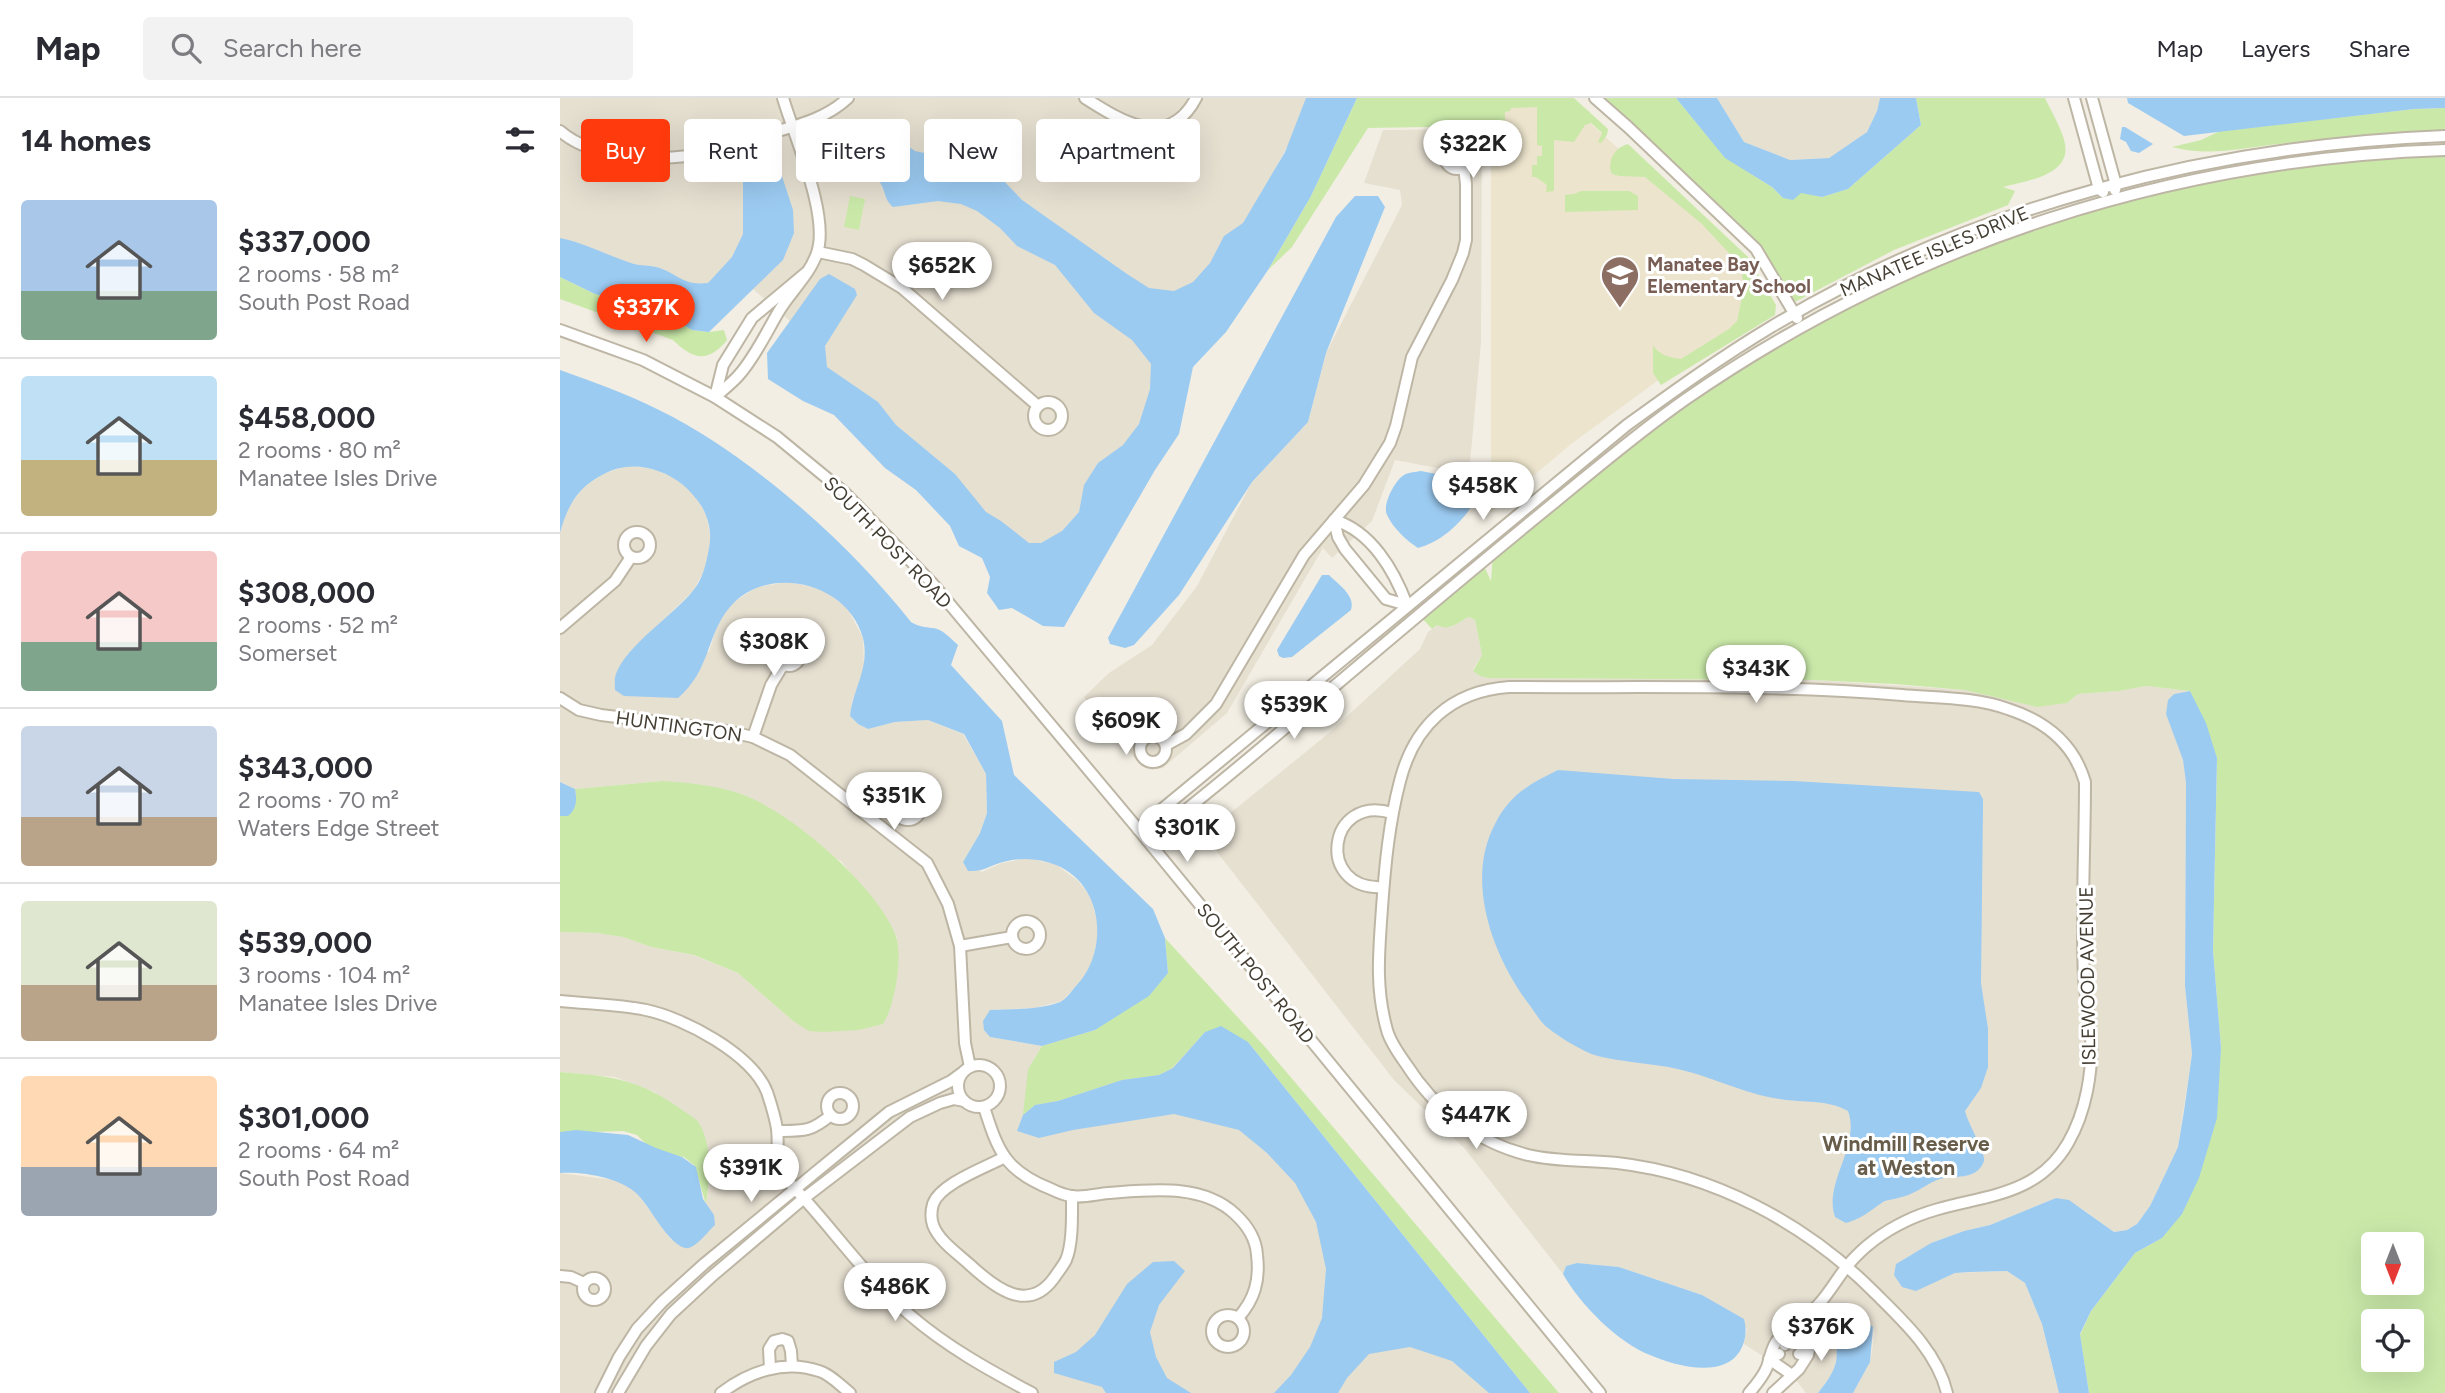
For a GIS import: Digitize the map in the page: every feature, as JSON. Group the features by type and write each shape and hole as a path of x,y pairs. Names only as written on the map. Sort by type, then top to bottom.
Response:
{"street":[{"path":"715,397 739,376 818,252 820,228 816,201 783,98"},
{"path":"560,131 577,143 626,156 664,156 712,151 792,127 836,109 848,98"},
{"path":"1085,98 1116,118 1144,128 1158,127 1178,119 1196,98"},
{"path":"1595,98 1756,249 1802,326"},
{"path":"2072,98 2079,114 2099,189 2112,199 2116,185 2095,111 2094,98"},
{"name":"MANATEE ISLES DRIVE","path":"1138,829 1578,464 1679,387 1795,314 1894,264 1948,241 2040,206 2099,189 2269,151 2384,138 2445,136"},
{"name":"MANATEE ISLES DRIVE","path":"1147,840 1262,748 1588,475 1687,398 1802,326 1899,276 1950,254 2035,222 2112,199 2178,182 2274,164 2339,156 2445,150"},
{"path":"1166,745 1186,734 1216,704 1304,555 1364,485 1390,443 1412,357 1458,266 1466,240 1464,167"},
{"path":"818,252 864,265 902,288 1038,406"},
{"path":"715,397 723,365 752,318 808,271"},
{"name":"SOUTH POST ROAD","path":"560,330 643,360 715,397 777,437 845,493 932,583 1138,829 1600,1393"},
{"path":"1578,464 1588,475"},
{"path":"1334,520 1349,524 1371,544 1394,573 1407,605"},
{"path":"1334,520 1338,537 1387,599 1407,605 1419,615"},
{"path":"1353,558 1371,544"},
{"path":"560,628 615,581 631,557"},
{"path":"753,737 771,685 783,665"},
{"name":"ISLEWOOD AVENUE","path":"1392,813 1404,767 1416,739 1440,712 1466,695 1488,688 1845,690 1993,705 2024,715 2046,728 2071,750 2080,764 2085,782 2084,979 2091,1036 2090,1066 2082,1111 2068,1143 2057,1160 2025,1186 2005,1194 1960,1202 1906,1221 1865,1247 1818,1306"},
{"name":"HUNTINGTON","path":"560,698 579,710 601,715 722,730 753,737 790,755 927,863 948,904 960,946 966,1070"},
{"path":"1383,887 1365,886 1349,877 1339,862 1337,844 1343,827 1356,815 1374,810 1392,813 1383,887 1378,989 1388,1034 1420,1086 1441,1109 1467,1129 1529,1156 1650,1168 1691,1179 1758,1207 1791,1225 1848,1265 1898,1315 1933,1357 1947,1393"},
{"path":"890,835 901,819"},
{"path":"960,946 1012,937"},
{"path":"560,1001 647,1010 684,1024 715,1040 744,1062 765,1088 773,1110 778,1131 777,1164 783,1176 803,1199 909,1315 967,1359 1032,1393"},
{"path":"601,1393 619,1357 638,1329 662,1302 794,1187 889,1112 951,1081 966,1070 986,1065 993,1070 1001,1085 997,1098 984,1107 975,1107 954,1099 910,1117 803,1199 711,1277 671,1314 640,1355 618,1393"},
{"path":"964,1101 958,1086 966,1070"},
{"path":"984,1107 1003,1158 1031,1179 1072,1196 1177,1192 1206,1195 1224,1203 1246,1225 1256,1246 1259,1272 1256,1289 1249,1306 1238,1318"},
{"path":"778,1131 808,1130 817,1127 831,1115"},
{"path":"1003,1158 941,1191 933,1204 931,1217 942,1239 980,1275 1011,1294 1024,1298 1036,1295 1047,1288 1066,1260 1072,1196"},
{"path":"560,1276 571,1277 584,1283"},
{"path":"1777,1353 1777,1341 1786,1330 1818,1306"},
{"path":"1795,1364 1808,1355 1818,1306"},
{"path":"1786,1330 1810,1344"},
{"path":"1749,1393 1760,1381 1777,1353 1786,1330"},
{"path":"770,1369 769,1349 774,1341 782,1339 788,1341 792,1351 792,1367"},
{"path":"1773,1393 1810,1344"},
{"path":"1777,1353 1795,1364"},
{"path":"721,1393 748,1376 782,1365 822,1371 850,1393"}],"shaded area":[{"path":"560,98 1313,98 1139,424 1079,512 1062,531 1032,553 821,369 790,321 753,289 692,285 560,248"},
{"name":"Manatee Bay Elementary School","path":"1395,98 1562,98 1739,257 1749,283 1738,329 1664,376 1571,444 1491,512 1491,124"},
{"path":"1717,98 1880,98 1867,132 1829,158 1790,160 1744,142"},
{"path":"1482,129 1481,342 1469,474 1395,460 1372,521 1332,558 1323,548 1227,713 1163,768 1152,770 1141,766 1084,697 1109,673 1152,645 1197,586 1252,482 1308,422 1326,353 1402,205 1400,190 1364,183 1383,130"},
{"path":"630,465 656,470 675,478 693,493 706,514 711,539 705,569 693,591 626,656 709,652 718,622 731,604 757,587 788,582 822,589 847,608 863,638 864,670 852,702 850,716 868,729 895,722 928,720 963,734 986,774 987,813 980,833 963,862 982,872 1002,863 1028,858 1057,865 1078,881 1091,897 1099,929 1093,961 1083,979 1062,1001 1034,1008 990,1010 990,1037 1042,1046 1028,1069 1205,1032 1525,1393 560,1393 560,1173 620,1181 637,1193 672,1241 706,1204 710,1177 707,1144 655,1092 615,1077 560,1072 560,932 623,937 651,947 693,955 738,973 793,1021 894,992 898,966 897,937 883,913 841,861 662,781 575,789 560,782 560,533 567,509 583,488 603,474"},
{"name":"Windmill Reserve at Weston","path":"1469,617 1475,620 1482,655 1473,669 1480,676 1488,678 1813,680 1965,690 2067,703 2078,694 2146,686 2190,691 2174,694 2166,713 2183,760 2186,783 2185,986 2192,1054 2178,1147 2150,1206 2137,1224 2127,1230 2114,1232 2081,1208 2056,1198 1990,1225 1931,1243 1896,1264 1940,1280 1955,1273 2007,1271 2025,1283 2042,1324 2059,1393 1853,1393 1870,1362 1875,1333 1873,1327 1857,1313 1835,1324 1837,1359 1832,1374 1818,1393 1806,1393 1792,1375 1744,1344 1747,1329 1702,1295 1619,1267 1577,1263 1566,1266 1563,1274 1465,1149 1394,1080 1210,843 1212,828 1329,733 1420,649 1428,632 1438,625 1451,627"}],"green space":[{"path":"1357,98 1574,98 1608,129 1601,143 1598,142 1602,133 1591,123 1585,125 1574,142 1554,140 1554,191 1546,192 1547,185 1532,177 1532,165 1537,165 1537,156 1542,156 1542,146 1537,145 1537,107 1511,108 1505,112 1504,146 1487,146 1487,126 1368,128 1292,247 1268,270 1311,196"},
{"path":"1595,98 1676,98 1725,157 1772,187 1783,198 1801,192 1822,197 1848,189 1921,125 1916,98 2045,98 2062,133 2065,155 2054,170 2003,187 2015,191 2008,205 1894,250 1789,305 1756,249"},
{"path":"2445,108 2445,130 2362,135 2225,151 2172,147 2201,140 2220,131 2414,109"},
{"path":"1628,144 1748,257 1776,305 1775,315 1661,385 1653,373 1653,345 1661,354 1681,359 1729,329 1737,321 1744,288 1741,266 1702,224 1645,177 1612,174 1610,165 1613,156 1619,148"},
{"path":"2445,150 2445,1393 2089,1393 2080,1335 2091,1311 2135,1253 2162,1238 2221,1048 2213,950 2217,758 2190,691 2146,686 2078,694 2067,703 2037,707 1965,690 1894,684 1813,680 1488,678 1473,671 1482,655 1475,620 1469,617 1454,626 1437,625 1432,629 1419,615 1485,568 1491,581 1493,554 1635,437 1802,326 1988,239 2223,173"},
{"path":"1581,191 1629,191 1638,196 1638,210 1565,212 1565,195"},
{"path":"850,196 865,199 859,230 844,227"},
{"path":"560,277 595,294 657,309 692,330 724,330 727,340 707,356 693,355 673,340 560,299"},
{"path":"662,781 722,788 761,803 807,833 852,874 886,917 898,945 894,994 883,1024 859,1030 809,1031 793,1021 738,973 694,955 651,947 623,937 560,932 560,816 568,815 576,796 575,789"},
{"path":"1165,938 1266,1048 1559,1393 1530,1393 1248,1042 1205,1032 1172,1068 1159,1075 1122,1080 1058,1101 1035,1105 1023,1115 1028,1069 1042,1046 1095,1030 1168,973"},
{"path":"560,1072 608,1077 635,1084 663,1097 695,1119 707,1142 709,1174 706,1204 694,1165 684,1157 655,1153 637,1135 623,1131 560,1133"}],"water":[{"path":"1306,98 1357,98 1311,196 1268,270 1226,332 1193,367 1179,434 1155,470 1064,627 1043,626 1012,608 999,610 987,593 990,577 982,558 959,546 950,526 916,490 885,468 834,415 803,401 768,379 767,353 820,279 829,274 855,289 857,295 825,346 827,367 878,402 896,425 955,474 986,512 1029,543 1041,543 1062,531 1079,512 1084,485 1098,463 1123,445 1139,424 1150,389 1151,364 1132,340 1094,313 1055,265 1017,246 1000,228 977,211 961,204 938,201 893,207 879,182 910,182 910,148 924,153 924,182 1005,182 1022,200 1127,274 1149,288 1174,291 1193,282 1210,263 1224,236 1243,223 1285,152"},
{"path":"1676,98 1717,98 1744,142 1790,160 1829,158 1867,132 1880,98 1916,98 1921,125 1848,189 1822,197 1801,193 1793,200 1783,198 1772,187 1725,158"},
{"path":"2127,98 2445,98 2445,108 2414,109 2184,136 2128,103"},
{"path":"2122,127 2153,144 2139,153 2131,151 2126,142 2120,139"},
{"path":"782,176 793,210 794,233 783,260 709,332 692,330 657,309 595,294 560,277 560,238 634,264 653,266 692,283 708,283 732,257 743,234 743,182 782,182"},
{"path":"1355,196 1378,196 1385,207 1326,353 1308,422 1252,482 1179,595 1134,645 1125,648 1110,644 1108,638 1336,217"},
{"path":"560,370 647,404 728,451 796,503 828,532 911,622 940,630 958,645 951,665 1002,721 1014,775 1153,909 1165,938 1168,973 1149,996 1095,1030 1042,1046 990,1037 984,1030 983,1021 990,1010 1043,1006 1060,1002 1070,993 1086,973 1093,956 1097,921 1093,903 1072,875 1043,861 1016,859 982,870 968,871 963,862 980,833 987,813 986,774 964,734 928,720 895,722 868,729 850,716 863,668 863,638 854,619 841,603 824,592 805,585 784,583 764,585 746,593 722,618 697,676 678,698 624,696 615,690 616,674 629,653 684,601 699,582 709,548 709,527 702,507 678,481 651,469 630,467 609,472 586,486 570,507 560,533"},
{"path":"1421,471 1462,479 1471,491 1474,502 1464,517 1450,530 1435,541 1418,548 1405,538 1390,520 1386,505 1400,478 1408,473"},
{"path":"1322,575 1329,575 1346,591 1351,600 1351,610 1292,657 1279,656 1277,650"},
{"path":"2190,691 2206,723 2217,758 2213,950 2221,1048 2217,1118 2199,1178 2182,1214 2162,1238 2135,1253 2091,1311 2080,1334 2089,1393 2059,1393 2042,1324 2025,1283 2007,1271 1955,1273 1916,1291 1902,1287 1894,1275 1896,1264 1931,1243 1990,1225 2056,1198 2069,1200 2114,1232 2127,1230 2137,1224 2150,1206 2178,1147 2192,1054 2185,986 2186,783 2183,760 2166,714 2168,700 2174,694"},
{"path":"1558,770 1674,779 1794,781 1979,792 1983,799 1981,983 1988,1029 1988,1067 1981,1088 1965,1111 1984,1157 1981,1168 1970,1175 1943,1178 1909,1195 1885,1201 1861,1217 1846,1223 1835,1217 1833,1204 1837,1178 1850,1138 1848,1111 1823,1103 1766,1097 1673,1068 1597,1056 1573,1045 1545,1026 1518,988 1495,943 1483,895 1482,870 1486,847 1495,824 1507,805 1530,785"},
{"path":"560,782 575,789 576,804 568,816 560,816"},
{"path":"1221,1026 1248,1042 1530,1393 1489,1393 1452,1361 1410,1347 1369,1354 1347,1378 1338,1393 1274,1393 1291,1375 1310,1347 1322,1318 1326,1269 1316,1222 1295,1183 1267,1153 1239,1130 1174,1114 1039,1138 1017,1131 1023,1115 1035,1105 1058,1101 1122,1080 1159,1075 1173,1068 1205,1032"},
{"path":"576,1130 628,1135 682,1157 696,1167 703,1199 714,1215 715,1225 697,1243 685,1248 672,1239 638,1195 623,1184 602,1177 560,1173 560,1132"},
{"path":"1174,1261 1185,1271 1159,1305 1150,1332 1156,1357 1167,1378 1191,1393 1106,1393 1102,1387 1054,1373 1054,1362 1076,1352 1095,1335 1127,1284 1153,1262"},
{"path":"1577,1263 1619,1267 1702,1295 1744,1319 1745,1335 1740,1351 1732,1360 1722,1365 1698,1368 1672,1363 1638,1349 1600,1321 1570,1285 1563,1274 1566,1266"},
{"path":"1848,1310 1857,1313 1873,1327 1870,1362 1853,1393 1818,1393 1835,1366 1837,1320"}],"place":[{"name":"Manatee Bay Elementary School","path":"1620,309"}],"district":[{"name":"Windmill Reserve at Weston","path":"1906,1156"}]}
